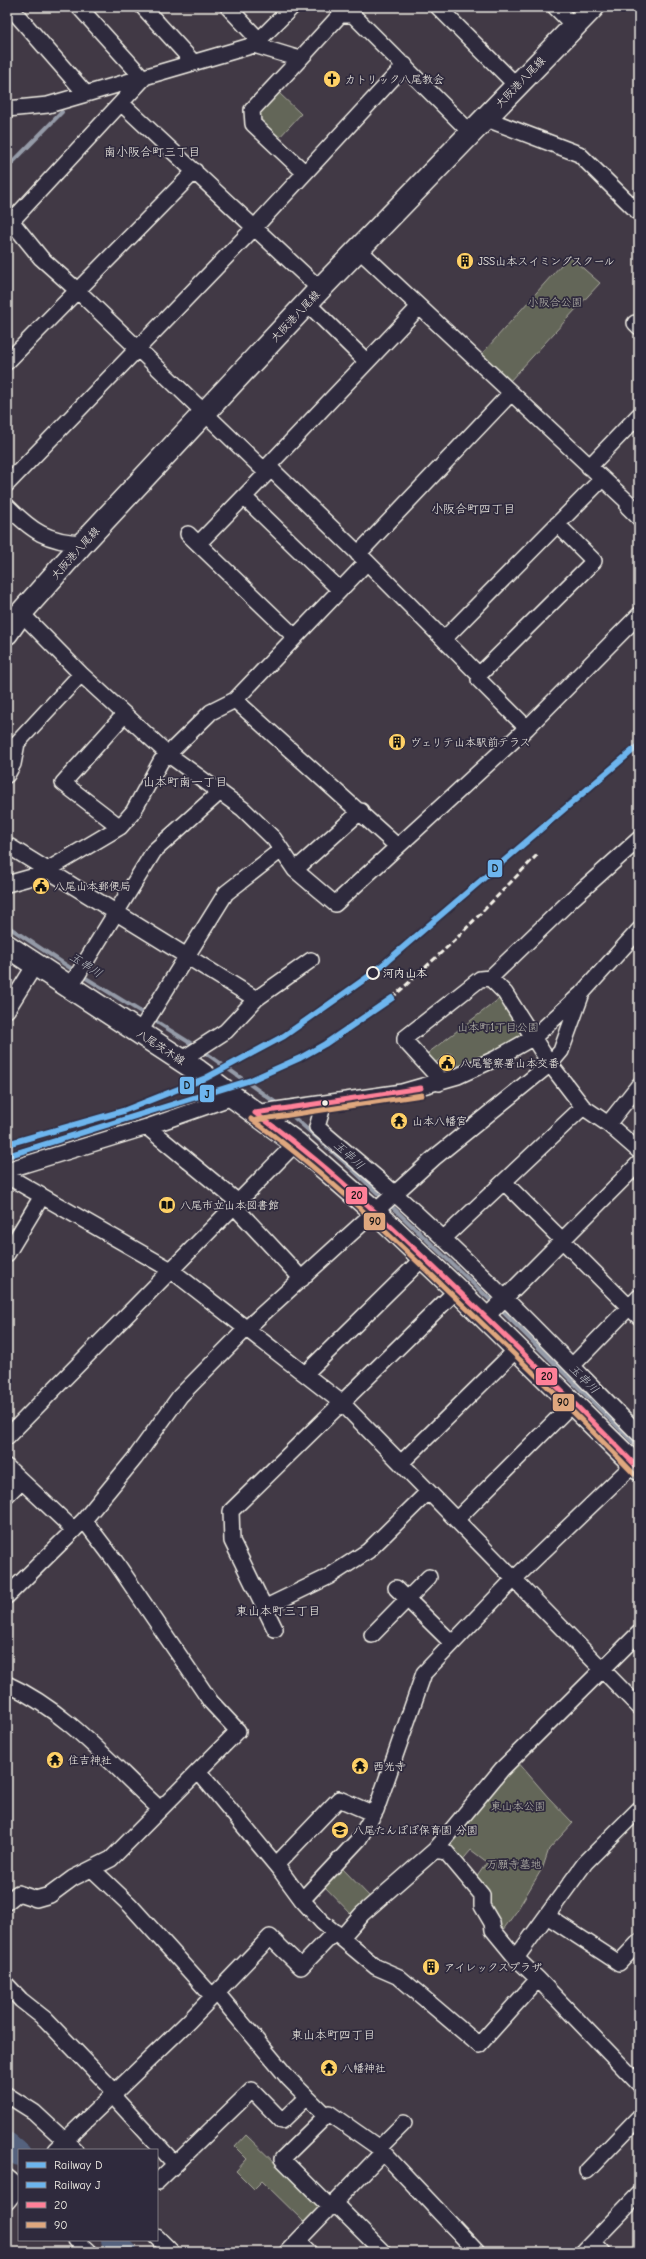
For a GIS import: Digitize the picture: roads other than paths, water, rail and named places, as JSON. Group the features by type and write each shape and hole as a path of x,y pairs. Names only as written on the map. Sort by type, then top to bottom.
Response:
{"main road":[{"name":"大阪港八尾線","path":"7,632 21,613 84,543 313,296 477,125 593,7"},
{"name":"八尾茨木線","path":"7,946 181,1060 296,1142 378,1211 423,1258 457,1290 496,1307 518,1348 573,1403 634,1449"}],"street":[{"path":"10,7 86,94"},
{"path":"79,7 144,78"},
{"path":"143,7 194,63"},
{"path":"228,7 257,42 300,59"},
{"path":"7,109 48,104 86,94 194,63 257,42 292,7"},
{"path":"438,7 516,85"},
{"path":"555,7 574,26"},
{"path":"305,173 253,124 252,110 340,15 353,15 405,65 477,125 579,154 639,213"},
{"path":"7,484 254,228 405,65"},
{"path":"144,78 9,221 41,258 363,558 480,675"},
{"path":"121,103 254,228 313,296 367,362"},
{"path":"7,362 195,171"},
{"path":"358,249 631,505 628,508 639,518"},
{"path":"295,637 193,539 244,497 269,471 268,466 419,307"},
{"path":"7,884 39,876 120,827 133,812 161,761 169,755 211,712 235,700 340,590 363,558 511,393"},
{"path":"589,467 639,415"},
{"path":"444,639 602,479"},
{"path":"244,497 340,590"},
{"path":"7,506 27,526 36,532 54,539 84,543"},
{"path":"527,728 479,680 480,675 594,561 558,524"},
{"path":"21,613 81,674 169,755 243,809 274,839 295,870 335,904 527,728 639,615"},
{"path":"7,775 13,764 17,743 81,674"},
{"path":"235,700 361,811 398,846"},
{"path":"120,827 63,783 124,715"},
{"path":"70,987 154,851 220,792"},
{"path":"295,870 361,811"},
{"path":"439,1083 437,1076 405,1041 405,1038 480,979 490,978 572,899 639,839"},
{"path":"7,844 49,870 63,881 187,955 256,999"},
{"path":"139,1033 226,893 281,850"},
{"path":"255,1114 402,1092 439,1083 477,1068 534,1037 582,993 639,930"},
{"path":"181,1060 226,1031 256,999 311,960"},
{"path":"7,1010 35,965"},
{"path":"490,978 505,993 550,1064 583,1106 608,1124 639,1151"},
{"path":"7,1596 79,1525 135,1458 180,1396 248,1328 378,1211 434,1158 550,1064 561,1051 582,993"},
{"path":"608,1124 639,1085"},
{"path":"7,1170 147,1127 233,1097"},
{"path":"302,1900 359,1839 374,1814 424,1673 514,1579 634,1449 572,1366 496,1307 443,1239 317,1127 324,1103"},
{"path":"443,1239 583,1106"},
{"path":"147,1127 236,1204 302,1279"},
{"path":"7,1437 296,1142"},
{"path":"496,1307 639,1163"},
{"path":"7,1176 171,1270 248,1328 342,1403 639,1707"},
{"path":"504,1182 563,1240 636,1307 572,1366"},
{"path":"7,1254 42,1196"},
{"path":"305,1374 423,1258"},
{"path":"276,1630 232,1542 231,1511 457,1290"},
{"path":"401,1463 518,1348"},
{"path":"456,1520 573,1403"},
{"path":"7,1467 21,1481 79,1525 115,1561 211,1702 238,1731 111,1859 73,1878 50,1895 36,1899 18,1892 7,1902"},
{"path":"7,1495 21,1481"},
{"path":"264,1608 328,1577 368,1551 428,1492"},
{"path":"372,1635 402,1594 429,1576"},
{"path":"402,1594 452,1643"},
{"path":"7,2095 34,2112 64,2146 215,1995 270,1937 301,1967 436,1850 502,1769 639,1633"},
{"path":"7,1684 21,1690 59,1715 160,1809"},
{"path":"198,1771 276,1865 302,1900 338,1935 376,1967 399,1977 479,2045 538,1979"},
{"path":"276,1865 340,1799 374,1814"},
{"path":"516,1958 585,1863 639,1809"},
{"path":"436,1850 446,1852 482,1894 482,1906 492,1923 493,1930 516,1958 639,2084"},
{"path":"92,1868 130,1905 215,1995 326,2116"},
{"path":"547,1916 619,1963 639,1942"},
{"path":"7,1985 21,2000 45,2019 175,2164"},
{"path":"158,2181 252,2090 282,2121 307,2097"},
{"path":"383,2252 282,2159 329,2113 381,2150 477,2252"},
{"path":"586,2170 639,2117"},
{"path":"287,2252 333,2206 404,2123"},
{"path":"7,2176 18,2186"},
{"path":"7,2202 18,2188"},
{"path":"593,2248 639,2194"},
{"path":"158,2238 172,2252"},
{"path":"77,2241 89,2252"},
{"path":"298,2241 309,2252"}],"waterway":[{"path":"7,168 62,112"},
{"name":"玉串川","path":"7,926 81,975 146,1015"},
{"name":"玉串川","path":"152,1019 195,1046"},
{"name":"玉串川","path":"203,1051 279,1105"},
{"name":"玉串川","path":"289,1113 351,1168 502,1311 639,1448"},
{"path":"7,2144 18,2153"},
{"path":"114,2241 125,2252"}],"railway":[{"path":"392,998 455,940 538,854"}],"rail line":[{"name":"D","path":"7,1144 123,1111 206,1078 284,1036 372,974 639,745"},
{"name":"J","path":"7,1156 251,1080 300,1058 325,1044 392,998"}],"place":[{"name":"カトリック八尾教会","path":"332,79"},
{"name":"JSS山本スイミングスクール","path":"465,261"},
{"name":"ヴェリテ山本駅前テラス","path":"397,742"},
{"name":"八尾山本郵便局","path":"41,886"},
{"name":"河内山本","path":"373,973"},
{"name":"八尾警察署山本交番","path":"447,1063"},
{"name":"山本八幡宮","path":"399,1121"},
{"name":"八尾市立山本図書館","path":"167,1205"},
{"name":"住吉神社","path":"55,1760"},
{"name":"西光寺","path":"360,1766"},
{"name":"八尾たんぽぽ保育園 分園","path":"340,1830"},
{"name":"アイレックスプラザ","path":"431,1967"},
{"name":"八幡神社","path":"329,2068"}],"district":[{"name":"南小阪合町三丁目","path":"152,152"},
{"name":"小阪合町四丁目","path":"473,509"},
{"name":"山本町南一丁目","path":"185,782"},
{"name":"東山本町三丁目","path":"278,1611"},
{"name":"東山本町四丁目","path":"333,2035"}],"park label":[{"name":"小阪合公園","path":"555,302"},
{"name":"山本町1丁目公園","path":"498,1027"},
{"name":"東山本公園","path":"518,1806"},
{"name":"万願寺墓地","path":"514,1864"}]}
